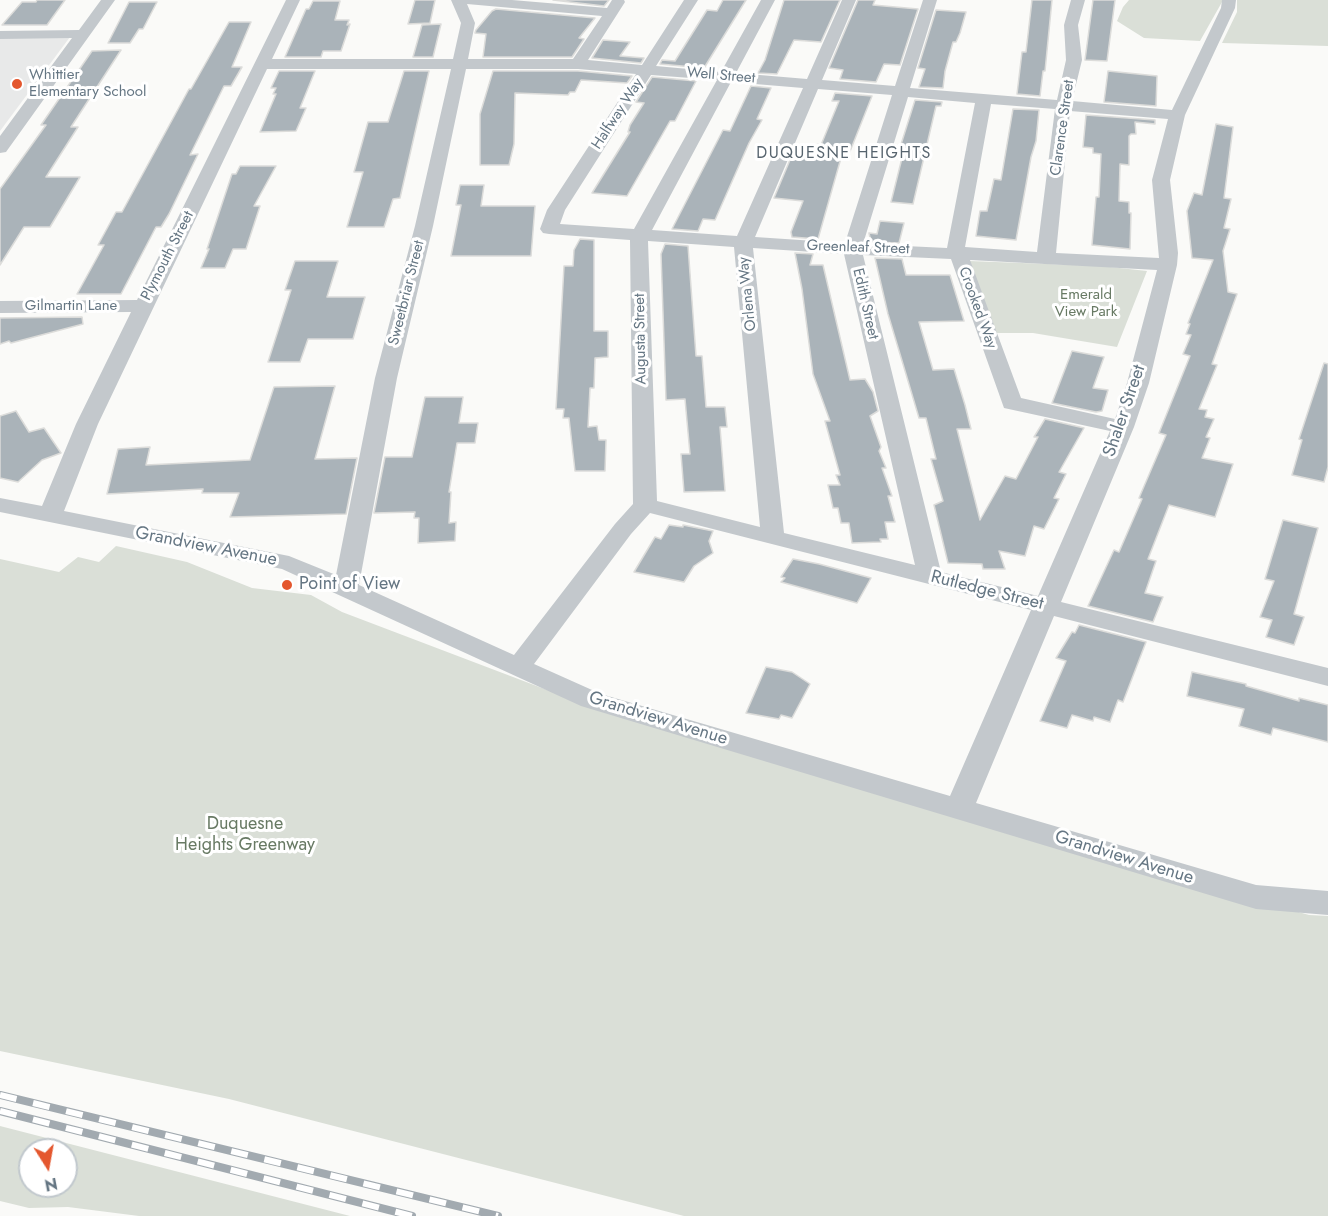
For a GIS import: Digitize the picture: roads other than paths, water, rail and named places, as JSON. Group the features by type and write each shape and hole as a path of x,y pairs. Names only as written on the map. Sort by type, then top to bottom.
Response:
{"street":[{"path":"0,148 108,0"},
{"name":"Plymouth Street","path":"50,516 87,424 143,306 264,64 293,0"},
{"name":"Sweetbriar Street","path":"346,589 386,378 424,226 468,23 458,0"},
{"path":"466,0 610,13"},
{"path":"513,0 550,8"},
{"path":"578,64 620,0"},
{"name":"Halfway Way","path":"549,230 556,210 636,82 647,70 691,0"},
{"name":"Augusta Street","path":"645,505 639,237 768,0"},
{"name":"Orlena Way","path":"772,537 771,507 742,243 849,0"},
{"name":"Edith Street","path":"930,0 852,249 930,577"},
{"name":"Clarence Street","path":"1046,257 1063,106 1074,60 1071,25 1078,0"},
{"name":"Shaler Street","path":"959,808 1123,427 1138,382 1168,265 1169,254 1161,180 1176,115 1228,8 1229,0"},
{"path":"0,35 84,34"},
{"name":"Well Street","path":"264,64 578,64 1176,115"},
{"name":"Crooked Way","path":"984,99 957,247 1012,403 1123,427"},
{"name":"Greenleaf Street","path":"549,230 742,243 1168,265"},
{"name":"Gilmartin Lane","path":"0,307 143,306"},
{"name":"Grandview Avenue","path":"0,505 289,563 591,700 1256,897 1328,903"},
{"path":"518,667 623,529 645,505"},
{"name":"Rutledge Street","path":"645,505 1045,606 1327,673"}],"railway":[{"path":"0,1095 498,1216"},
{"path":"0,1111 412,1216"}],"place":[{"name":"Whittier Elementary School","path":"17,84"},
{"name":"Point of View","path":"287,585"}],"district":[{"name":"DUQUESNE HEIGHTS","path":"844,154"}],"park label":[{"name":"Emerald View Park","path":"1086,304"},
{"name":"Duquesne Heights Greenway","path":"245,835"}]}
